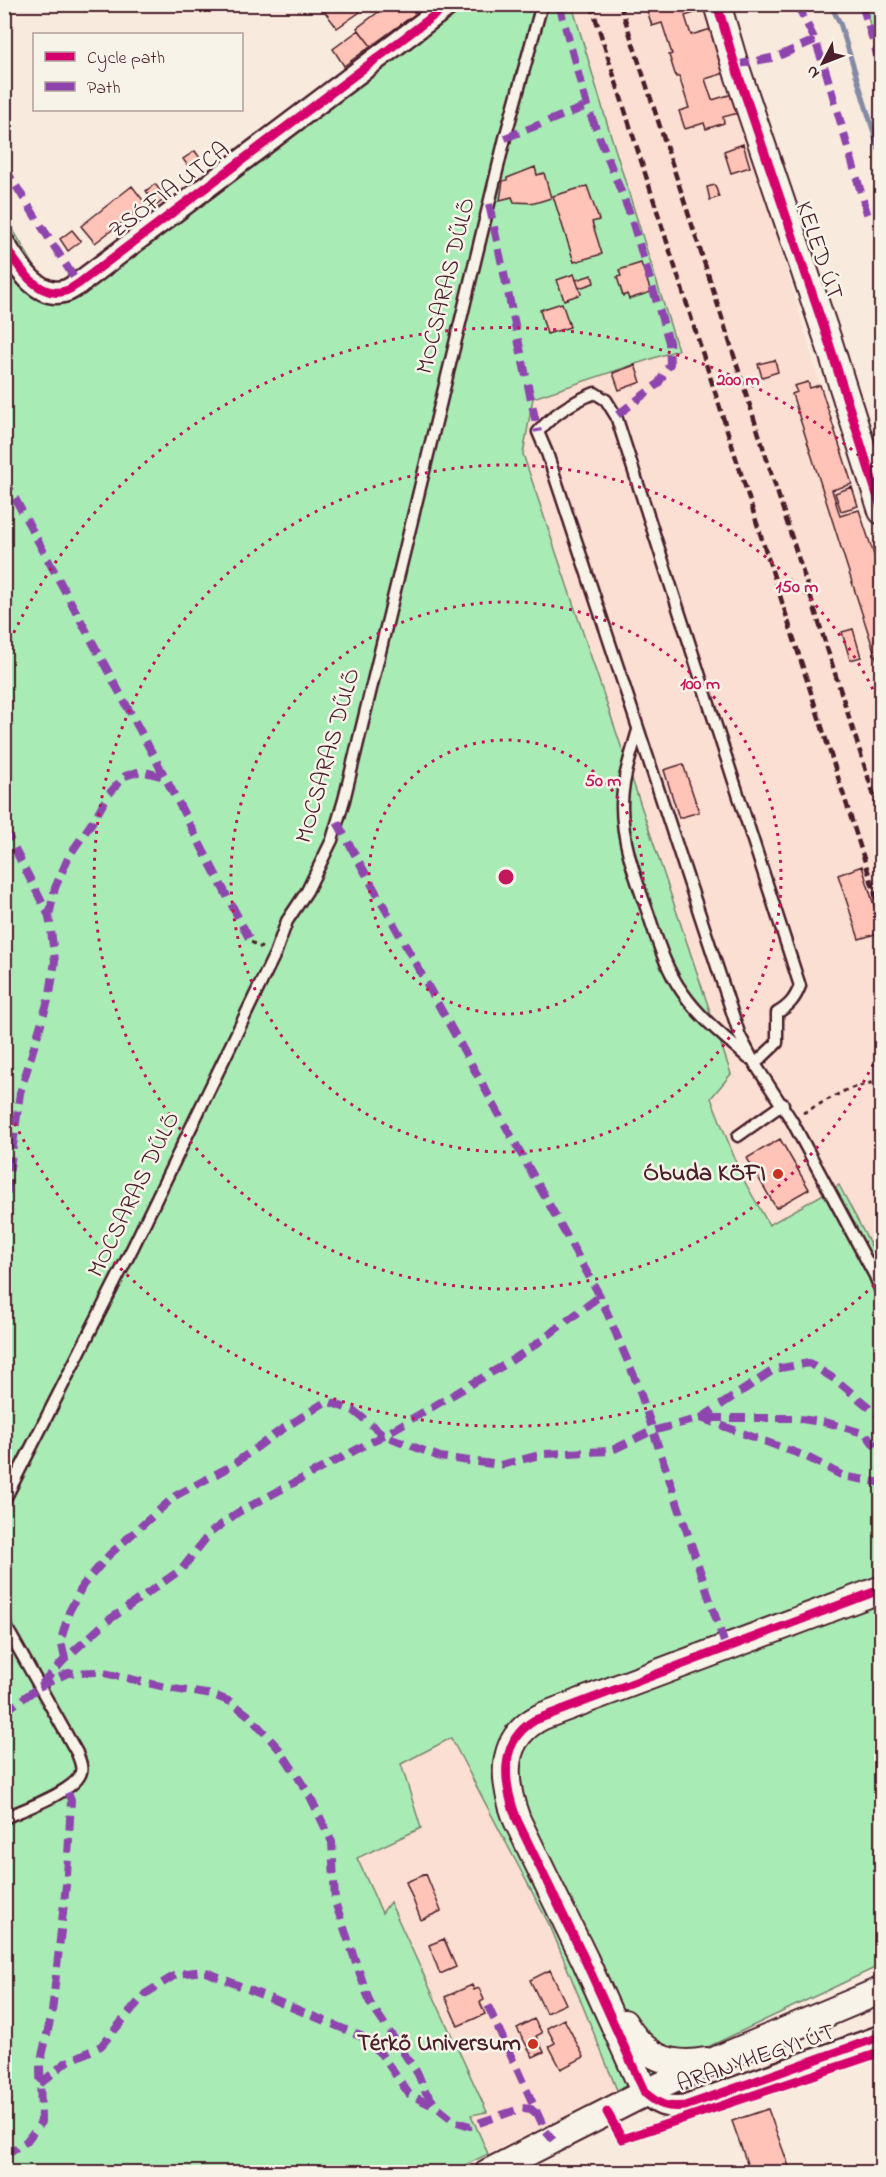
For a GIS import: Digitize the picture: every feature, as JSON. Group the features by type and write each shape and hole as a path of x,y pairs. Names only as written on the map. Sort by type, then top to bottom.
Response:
{"street":[{"name":"ZSÓFIA UTCA","path":"4,244 34,283 48,291 64,292 78,284 450,4"},
{"name":"KELED ÚT","path":"717,4 735,66 829,343 882,511"},
{"path":"645,2093 508,1798 506,1766 510,1747 526,1725 552,1712 882,1589"},
{"path":"585,1960 632,2037 645,2050 666,2060 689,2064 718,2059"},
{"name":"ARANYHEGYI ÚT","path":"489,2172 645,2093 718,2059 882,1990"},
{"name":"ARANYHEGYI ÚT","path":"645,2093 660,2105 672,2108 685,2106 882,2037"}],"lane":[{"name":"MOCSARAS DŰLŐ","path":"4,1501 134,1248 275,954 287,921 307,891 332,840 347,788 505,138 542,4"},
{"path":"755,1064 777,1044 777,1013 787,1008 795,998 800,986 616,416 606,400 595,393 555,414 538,432 547,453 736,1023 755,1064 783,1104 875,1276 882,1294"},
{"path":"639,729 624,784 623,830 652,926 669,970 681,991 713,1029 755,1064"},
{"path":"738,1136 783,1104"},
{"path":"4,1623 77,1753 82,1767 77,1781 66,1789 4,1818"}],"path":[{"path":"251,942 261,947"},
{"path":"792,1121 813,1106 848,1089 882,1080"}],"shaded area":[{"path":"572,5 707,5 742,112 820,385 881,578 881,1265 839,1185 769,1225 742,1177 711,1098 731,1074 523,454 532,398 678,350"},
{"path":"451,1738 551,1928 617,2090 488,2154 357,1858 421,1828 401,1764"}],"green space":[{"path":"450,5 572,5 678,350 533,398 523,454 731,1074 711,1098 742,1177 769,1225 839,1185 881,1265 881,1965 617,2090 551,1928 451,1738 401,1764 421,1828 357,1858 382,1913 390,1902 487,2112 471,2115 488,2154 451,2172 5,2172 5,216 49,291"},
{"path":"864,5 881,5 881,60"}],"building":[{"path":"327,4 355,4 360,12 337,28 322,8"},
{"path":"389,4 419,4 422,9 371,46 357,28"},
{"path":"654,4 707,4 709,8 685,16 691,35 711,29 714,41 717,39 725,73 705,79 712,100 736,93 742,112 723,117 724,123 706,129 704,123 685,129 679,111 689,108 679,76 676,77 669,55 672,54 662,23 652,26 646,7"},
{"path":"359,30 371,46 344,66 333,49"},
{"path":"743,144 750,167 731,173 724,151"},
{"path":"195,151 200,158 188,166 183,159"},
{"path":"535,167 537,175 544,173 551,198 535,203 514,202 512,197 500,200 503,181"},
{"path":"155,184 166,198 157,205 146,191"},
{"path":"715,185 719,197 710,200 707,187"},
{"path":"132,186 146,204 95,243 81,226"},
{"path":"587,186 599,220 592,222 602,254 574,262 553,196"},
{"path":"72,230 81,241 68,251 60,239"},
{"path":"641,263 651,292 629,299 627,294 623,296 617,277 621,276 619,270"},
{"path":"574,274 581,294 564,300 557,280"},
{"path":"592,275 594,283 579,288 576,280"},
{"path":"562,303 570,327 547,334 540,310"},
{"path":"775,360 778,372 762,377 758,364"},
{"path":"635,365 641,382 619,390 613,373"},
{"path":"808,382 810,388 820,385 852,484 832,490 840,516 859,510 882,579 882,676 792,394 797,392 794,386"},
{"path":"852,487 858,506 841,511 835,493"},
{"path":"853,629 861,657 850,660 842,632"},
{"path":"683,764 699,812 679,818 664,770"},
{"path":"862,866 882,932 859,939 838,875"},
{"name":"Óbuda KÖFI","path":"780,1139 809,1189 776,1208 747,1158"},
{"path":"426,1874 441,1911 421,1920 406,1882"},
{"path":"444,1939 456,1967 440,1974 429,1945"},
{"path":"550,1970 566,2004 546,2013 530,1980"},
{"path":"472,1985 474,1990 479,1988 484,2000 480,2002 485,2014 458,2026 445,1997"},
{"name":"Térkő Universum","path":"534,2019 542,2033 536,2036 544,2052 533,2057 517,2028"},
{"path":"564,2019 584,2057 561,2069 549,2046 555,2043 547,2028"},
{"path":"768,2109 791,2172 750,2172 732,2121"},
{"path":"273,2163 275,2167 281,2164 285,2172 260,2172 259,2170"}],"waterway":[{"path":"830,4 840,23 882,159"}],"railway":[{"path":"591,4 882,915"},
{"path":"620,4 882,821"}],"marked path":[{"path":"559,4 587,106 630,214 669,342 670,364 658,384 616,416"},
{"path":"797,4 815,40 826,72 869,220"},
{"path":"862,4 882,71"},
{"path":"735,65 776,57 815,40"},
{"path":"505,138 587,106"},
{"path":"4,167 78,284"},
{"path":"489,204 538,432"},
{"path":"4,478 251,942"},
{"path":"49,916 55,888 69,856 108,795 125,776 141,771 165,777"},
{"path":"337,822 600,1296 637,1383 726,1648"},
{"path":"4,828 49,916 55,961 50,994 20,1093 4,1213"},
{"path":"4,1712 39,1687 65,1659 106,1622 182,1569 210,1533 237,1513 384,1435 506,1364 600,1296"},
{"path":"701,1418 775,1369 809,1363 836,1380 882,1418"},
{"path":"65,1659 61,1640 69,1612 83,1585 109,1555 175,1496 231,1466 278,1432 327,1401 354,1411 384,1435 440,1457 500,1465 544,1454 610,1451 652,1431 701,1418 805,1456 843,1476 882,1483"},
{"path":"708,1418 794,1418 829,1423 866,1434 882,1455"},
{"path":"39,1687 68,1673 100,1672 174,1689 213,1695 231,1702 248,1715 280,1750 309,1794 332,1842 335,1902 370,2003 418,2074 425,2091 438,2108 454,2121 470,2126 522,2108 531,2109 539,2116"},
{"path":"4,2155 26,2142 41,2122 40,2065 52,2012 67,1876 71,1800 66,1789"},
{"path":"40,2084 65,2063 101,2046 145,1994 177,1974 204,1971 361,2036 381,2054 409,2094 435,2107"},
{"path":"488,2006 545,2130 553,2140"}],"cycle path":[{"path":"4,244 21,270 37,285 55,292 70,289 449,4"},
{"path":"717,4 882,511"},
{"path":"882,1589 535,1720 514,1740 507,1766 509,1793 517,1820 585,1960 645,2093 650,2097 668,2106 685,2106 882,2036"},
{"path":"607,2112 622,2139 882,2052"}],"place":[{"name":"Óbuda KÖFI","path":"778,1174"},
{"name":"Térkő Universum","path":"533,2044"}]}
